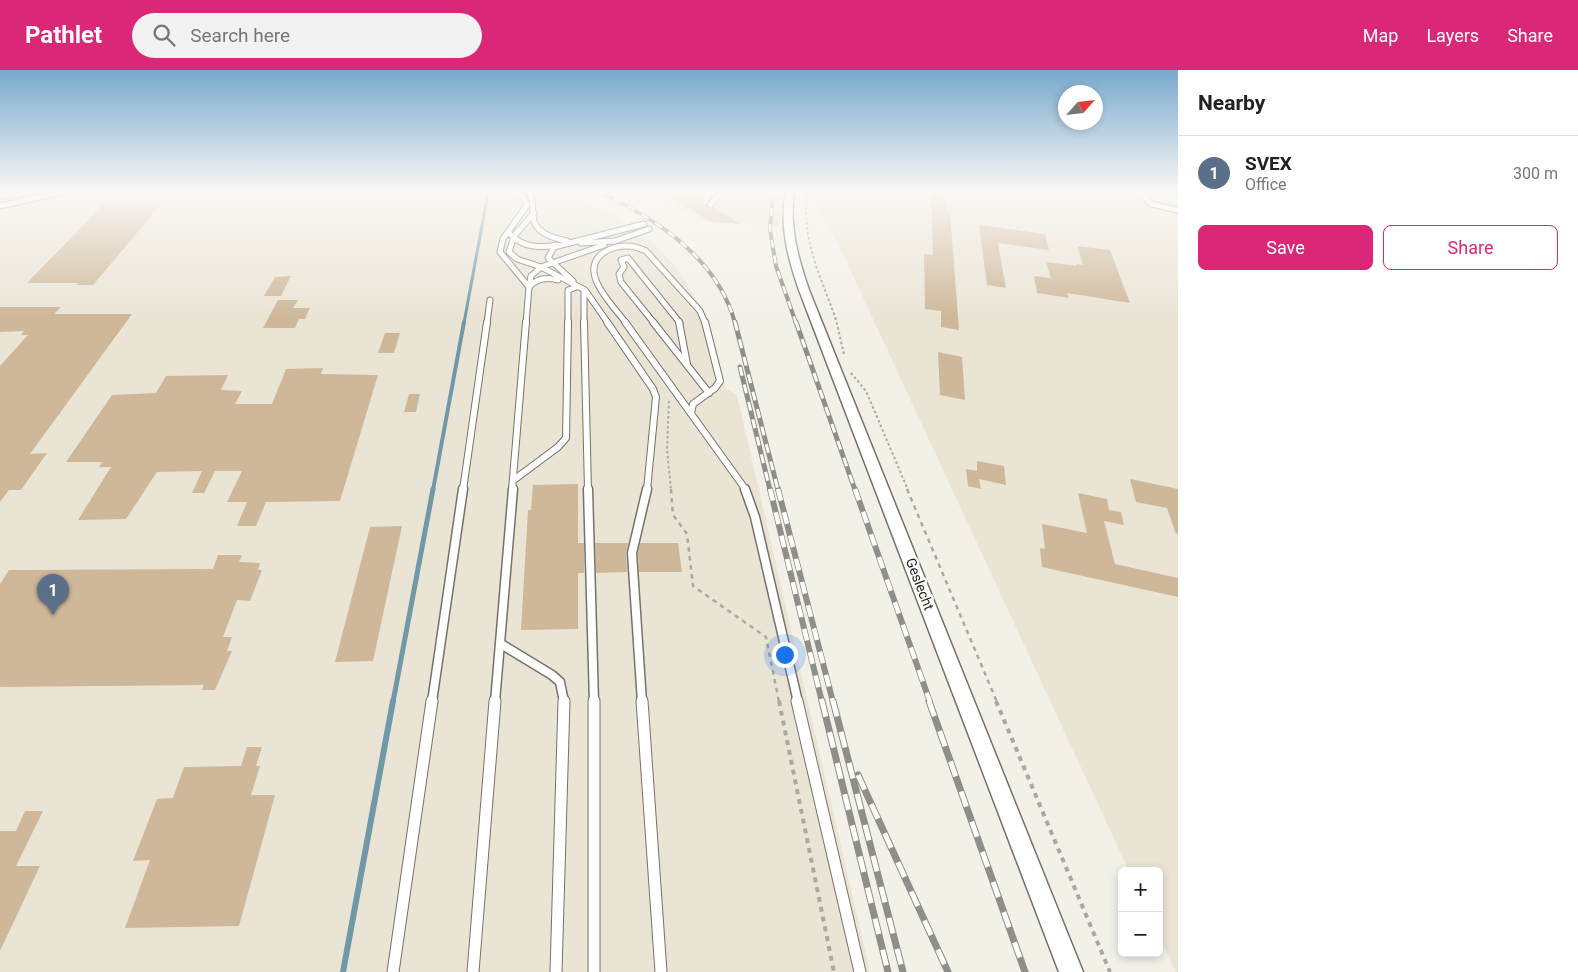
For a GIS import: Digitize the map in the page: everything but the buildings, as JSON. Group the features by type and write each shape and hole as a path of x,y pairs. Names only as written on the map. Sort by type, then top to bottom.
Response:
{"street":[{"name":"Geslecht","path":"789,234 790,243 804,290 1070,972"}],"lane":[{"path":"511,234 500,244 500,252 529,287"},
{"path":"512,234 509,252 518,260 541,267 578,287 583,303 595,744 594,972"},
{"path":"513,234 522,243 534,246 558,245 603,234"},
{"path":"549,234 570,242 615,241"},
{"path":"474,972 531,276 541,267 552,262 633,234"},
{"path":"692,413 693,404 709,393 720,382 704,319 700,311 646,251 639,246 630,244 603,254 594,263 592,273 596,282 745,488 755,517 860,972"},
{"path":"558,245 548,255 552,262 578,287 654,389 656,397 647,488 632,553 661,972"},
{"path":"687,364 681,324 628,258 621,260 624,267 619,274 621,282 709,393"},
{"path":"529,287 533,281 545,278 578,287"},
{"path":"514,479 558,447 566,438 568,290 578,287"},
{"path":"393,972 490,300"},
{"path":"501,644 552,675 560,682 564,696 556,972"}],"path":[{"path":"806,234 808,247 836,321 844,355"},
{"path":"848,370 866,392 1110,972"},
{"path":"670,384 666,449 673,515 687,534 693,586 766,637 834,972"}],"shaded area":[{"path":"0,234 640,234 654,244 677,268 707,317 725,388 737,395 870,972 0,972"},
{"path":"832,234 1178,234 1178,972 1176,972 1163,944 1163,867 1127,867 842,252"}],"waterway":[{"path":"464,323 480,234"},
{"path":"433,490 464,322"},
{"path":"393,702 433,489"},
{"path":"343,972 393,701"}],"railway":[{"path":"671,234 700,260 715,279 727,300 735,323"},
{"path":"771,234 776,266 796,323"},
{"path":"735,322 778,490"},
{"path":"796,322 855,490"},
{"path":"740,367 770,490"},
{"path":"770,489 822,702"},
{"path":"778,489 833,702"},
{"path":"855,489 930,702"},
{"path":"822,701 888,972"},
{"path":"833,701 903,972"},
{"path":"929,701 1025,972"},
{"path":"858,775 948,972"}],"place":[{"name":"SVEX","path":"53,615"}]}
